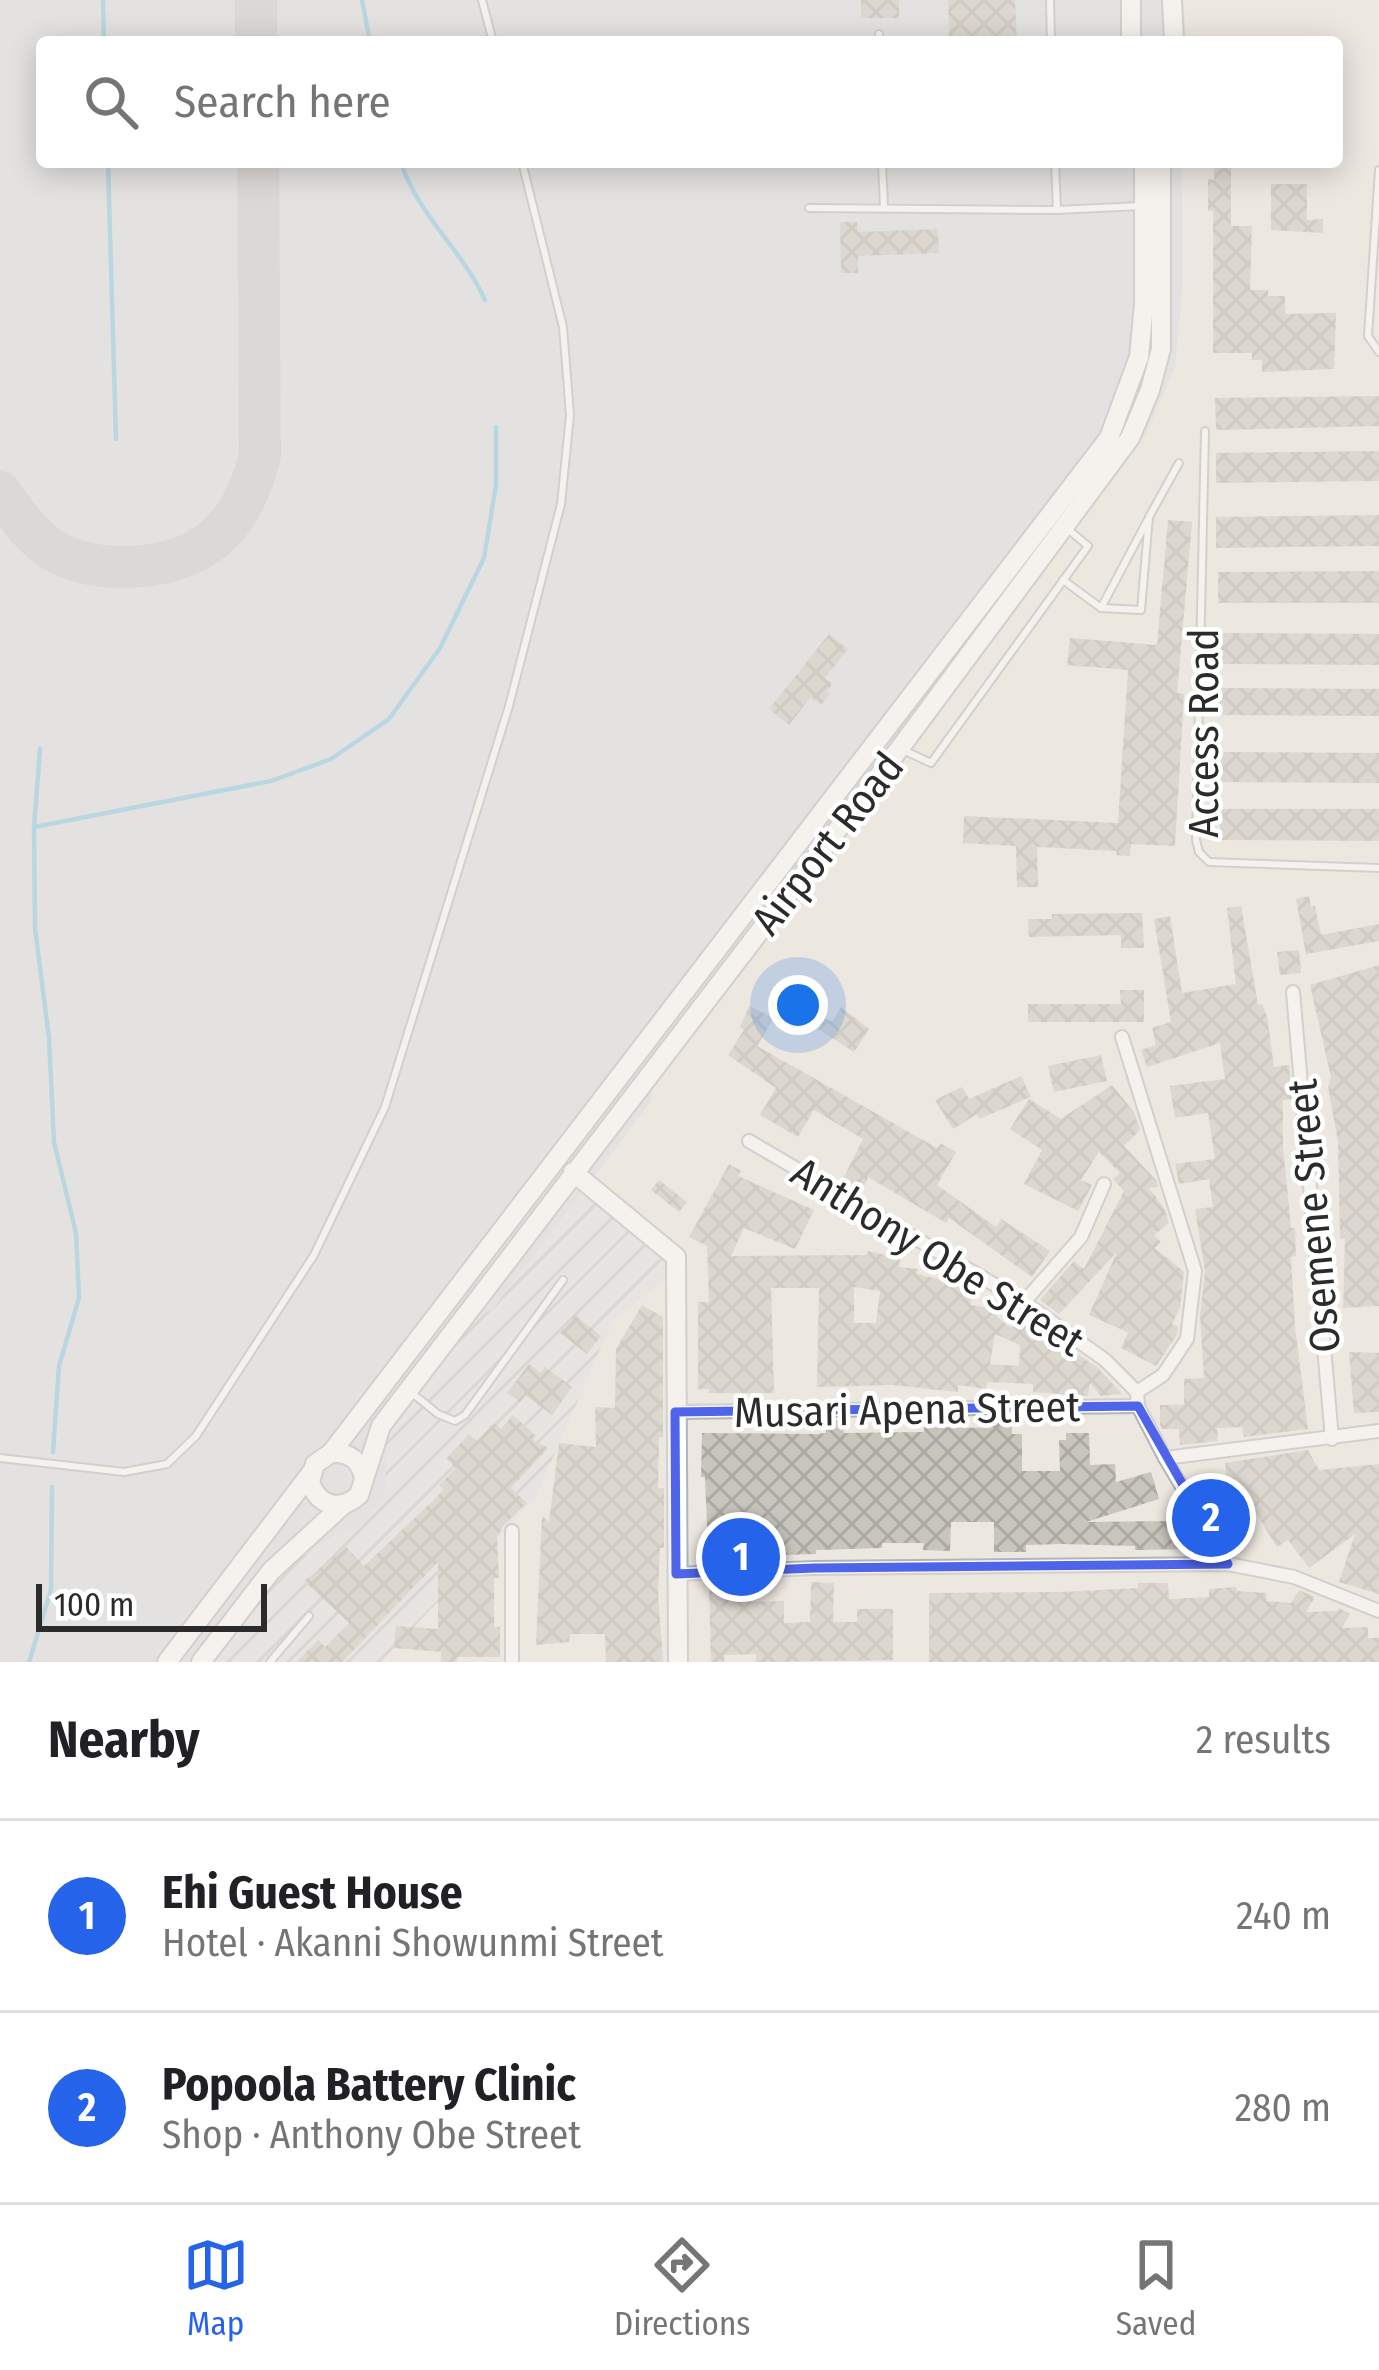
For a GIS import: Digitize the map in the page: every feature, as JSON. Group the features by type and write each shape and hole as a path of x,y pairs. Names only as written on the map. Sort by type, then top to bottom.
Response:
{"main road":[{"path":"1131,0 1131,36"},
{"path":"1172,0 1174,36"},
{"name":"Airport Road","path":"331,1453 1108,438 1139,357 1144,168"},
{"name":"Airport Road","path":"364,1477 381,1426 900,748 1130,438 1161,349 1161,168"},
{"path":"573,1172 676,1257 678,1662"},
{"path":"167,1662 322,1457 349,1455 364,1477 359,1495 271,1571 201,1662"},
{"path":"311,1473 318,1498 344,1505"}],"street":[{"name":"Osemene Street","path":"1293,992 1332,1439"},
{"path":"1122,1037 1195,1271 1187,1340 1163,1375 1137,1400"},
{"name":"Anthony Obe Street","path":"748,1141 1024,1302 1105,1360 1137,1400 1165,1459 1228,1564"},
{"path":"1024,1302 1081,1237 1103,1184"},
{"name":"Musari Apena Street","path":"675,1412 1137,1400"},
{"path":"1165,1459 1379,1432"},
{"path":"512,1532 512,1662"},
{"path":"676,1574 1228,1564 1294,1577 1379,1611"}],"lane":[{"path":"482,0 491,36"},
{"path":"1050,0 1051,36"},
{"path":"0,1458 124,1472 167,1464 196,1436 314,1255 385,1107 508,706 562,504 570,415 563,327 523,168"},
{"path":"882,168 884,207"},
{"path":"1055,168 1057,210"},
{"path":"1379,170 1368,336 1379,352"},
{"path":"809,208 1144,206"},
{"name":"Access Road","path":"1205,431 1199,852 1209,862 1379,868"},
{"path":"1102,608 1179,463"},
{"path":"1063,580 1102,608 1142,610 1149,517"},
{"path":"900,748 931,763 1088,546 1066,527"},
{"path":"408,1390 438,1414 455,1420 465,1415 562,1280"},
{"path":"270,1662 309,1616"}],"highlighted area":[{"path":"1138,1406 1228,1564 814,1568 676,1574 675,1412"}],"shaded area":[{"path":"0,0 1183,0 1186,36 36,36 36,168 1182,168 1182,292 1175,367 1147,432 652,1089 651,1101 606,1161 492,1310 478,1316 387,1437 385,1493 362,1526 339,1533 288,1566 214,1662 0,1662"},
{"path":"585,1188 687,1260 612,1322 536,1497 381,1662 214,1662 288,1566 339,1533 362,1526 385,1493 386,1437 478,1316 492,1309"}],"building":[{"path":"861,0 899,0 899,18 861,18"},
{"path":"948,0 1015,0 1017,36 949,36"},
{"path":"1214,168 1231,168 1231,226 1252,226 1250,290 1285,296 1285,314 1336,313 1334,369 1262,372 1262,360 1252,360 1252,353 1213,353 1213,211 1208,211 1208,179 1214,180"},
{"path":"1271,184 1307,184 1307,220 1323,219 1323,233 1271,230"},
{"path":"840,222 857,222 858,232 938,229 939,253 858,256 858,273 841,273"},
{"path":"1379,396 1379,426 1216,430 1215,398"},
{"path":"1379,451 1379,481 1216,483 1216,453"},
{"path":"1379,515 1379,546 1216,548 1216,517"},
{"path":"1168,520 1192,522 1177,693 1184,694 1175,846 1131,844 1130,856 1116,855 1117,851 1037,847 1038,887 1017,887 1016,846 963,843 964,816 1118,823 1128,670 1067,665 1070,638 1157,645"},
{"path":"1379,571 1379,603 1218,603 1218,572"},
{"path":"1219,633 1379,634 1379,665 1219,664"},
{"path":"829,634 848,649 825,678 832,684 830,694 821,705 811,697 789,725 769,709"},
{"path":"1219,688 1379,689 1379,716 1219,715"},
{"path":"1221,752 1379,753 1379,783 1221,782"},
{"path":"1220,809 1379,809 1379,841 1220,840"},
{"path":"1309,896 1321,935 1379,924 1379,941 1306,954 1296,899"},
{"path":"1241,906 1274,1067 1289,1065 1292,1099 1283,1100 1283,1146 1291,1228 1295,1228 1296,1256 1291,1257 1295,1327 1308,1429 1244,1437 1242,1427 1217,1428 1218,1441 1180,1445 1179,1429 1160,1425 1160,1405 1184,1405 1184,1379 1204,1378 1200,1316 1205,1271 1195,1209 1213,1207 1209,1179 1179,1184 1175,1164 1215,1159 1208,1113 1175,1118 1170,1086 1225,1079 1220,1043 1147,1067 1141,1050 1156,1045 1152,1028 1171,1022 1154,919 1170,916 1182,993 1236,984 1227,908"},
{"path":"1142,913 1144,948 1121,948 1121,935 1029,937 1028,919 1052,919 1052,914"},
{"path":"1299,950 1301,973 1280,975 1277,952"},
{"path":"1379,965 1379,1306 1343,1308 1345,1239 1340,1239 1338,1142 1328,1086 1331,1077 1310,985"},
{"path":"1120,990 1144,990 1144,1022 1028,1022 1028,1004 1121,1004"},
{"path":"749,1006 774,1018 757,1046 937,1148 940,1143 956,1152 937,1185 996,1227 1001,1219 1050,1251 1032,1277 949,1218 946,1223 868,1177 862,1191 842,1181 863,1139 814,1110 798,1137 760,1115 776,1088 728,1055 744,1030 740,1027"},
{"path":"841,1007 869,1029 854,1052 818,1029 825,1018 832,1022"},
{"path":"1101,1055 1107,1081 1054,1092 1048,1066"},
{"path":"1021,1076 1031,1097 979,1119 977,1114 953,1129 935,1100 962,1087 969,1099"},
{"path":"1112,1085 1134,1112 1140,1130 1124,1146 1156,1180 1158,1187 1149,1188 1169,1223 1154,1235 1161,1242 1155,1248 1184,1272 1180,1308 1172,1324 1178,1327 1177,1335 1156,1366 1121,1348 1128,1333 1089,1315 1117,1252 1059,1314 1040,1300 1074,1261 1084,1269 1124,1191 1113,1179 1120,1173 1099,1152 1081,1180 1092,1185 1078,1211 1024,1184 1042,1150 1010,1129 1029,1099 1061,1119"},
{"path":"729,1164 741,1171 738,1176 814,1210 795,1249 744,1228 731,1256 867,1255 868,1251 900,1258 899,1267 973,1287 970,1305 998,1309 997,1317 1010,1327 1020,1327 1022,1322 1046,1333 1098,1368 1122,1394 1101,1396 1090,1383 1088,1396 1033,1392 1033,1384 987,1382 986,1389 958,1385 958,1392 892,1385 817,1387 819,1288 771,1288 774,1393 709,1393 709,1389 698,1389 698,1302 709,1302 707,1246 689,1237","holes":["854,1287 880,1291 876,1323 854,1323","995,1334 1020,1345 1019,1366 990,1364"]},
{"path":"659,1180 687,1202 679,1212 651,1190"},
{"path":"642,1305 663,1317 658,1488 664,1488 664,1548 660,1548 658,1594 663,1662 606,1662 605,1634 570,1634 569,1642 536,1645 542,1516 549,1522 559,1443 596,1447 595,1407 615,1408 616,1349"},
{"path":"575,1315 601,1336 587,1354 560,1333"},
{"path":"1349,1352 1379,1353 1379,1412 1354,1413"},
{"path":"529,1364 541,1373 545,1367 572,1387 552,1415 525,1395 520,1402 507,1393"},
{"path":"513,1415 536,1436 533,1440 548,1448 511,1488 527,1503 497,1537 494,1627 500,1627 500,1657 457,1657 457,1662 441,1662 441,1652 394,1648 396,1626 438,1629 438,1562 342,1662 296,1662 318,1640 325,1647 349,1623 304,1581 346,1547 364,1566 444,1490 439,1485 456,1468 446,1459 469,1434 477,1441 494,1423 501,1429"},
{"path":"990,1418 1012,1418 1012,1434 1022,1434 1022,1471 1060,1471 1059,1440 1066,1440 1066,1433 1089,1433 1090,1465 1115,1464 1116,1482 1151,1472 1159,1499 1086,1522 1173,1521 1173,1528 1186,1528 1187,1549 1062,1544 1026,1545 1026,1552 994,1552 994,1522 951,1522 950,1551 923,1550 924,1543 782,1555 781,1551 746,1551 746,1546 708,1547 702,1433 817,1434 826,1433 826,1421 843,1420 844,1433 924,1432 924,1427 990,1428"},
{"path":"1308,1450 1319,1470 1379,1464 1379,1594 1339,1582 1355,1534 1309,1568 1288,1540 1277,1547 1256,1513 1236,1520 1223,1484 1228,1483 1225,1463"},
{"path":"811,1582 834,1583 833,1622 857,1622 857,1609 893,1609 893,1660 756,1662 756,1654 724,1655 724,1662 711,1662 709,1589 723,1589 723,1597 744,1596 745,1602 784,1601 784,1623 810,1622"},
{"path":"1138,1583 1168,1583 1169,1599 1209,1597 1209,1589 1236,1587 1237,1591 1267,1593 1266,1601 1291,1603 1299,1590 1315,1597 1306,1612 1339,1608 1350,1614 1342,1628 1368,1627 1368,1638 1379,1638 1379,1662 929,1662 929,1593 1060,1592 1138,1588"}],"waterway":[{"path":"103,0 104,36"},
{"path":"362,0 369,36"},
{"path":"108,168 116,439"},
{"path":"403,168 418,199 485,300"},
{"path":"34,827 271,781 331,759 389,719 440,648 484,558 496,485 496,427"},
{"path":"40,749 34,827 35,928 49,1038 54,1142 76,1233 79,1298 59,1366 53,1452"},
{"path":"29,1662 51,1590 52,1487"}],"taxiway":[{"path":"256,0 256,36"},
{"path":"0,492 50,548 103,566 174,560 214,539 229,523 242,504 260,455 258,168"}],"place":[{"name":"Popoola Battery Clinic","path":"1211,1518"},
{"name":"Ehi Guest House","path":"741,1557"}]}
